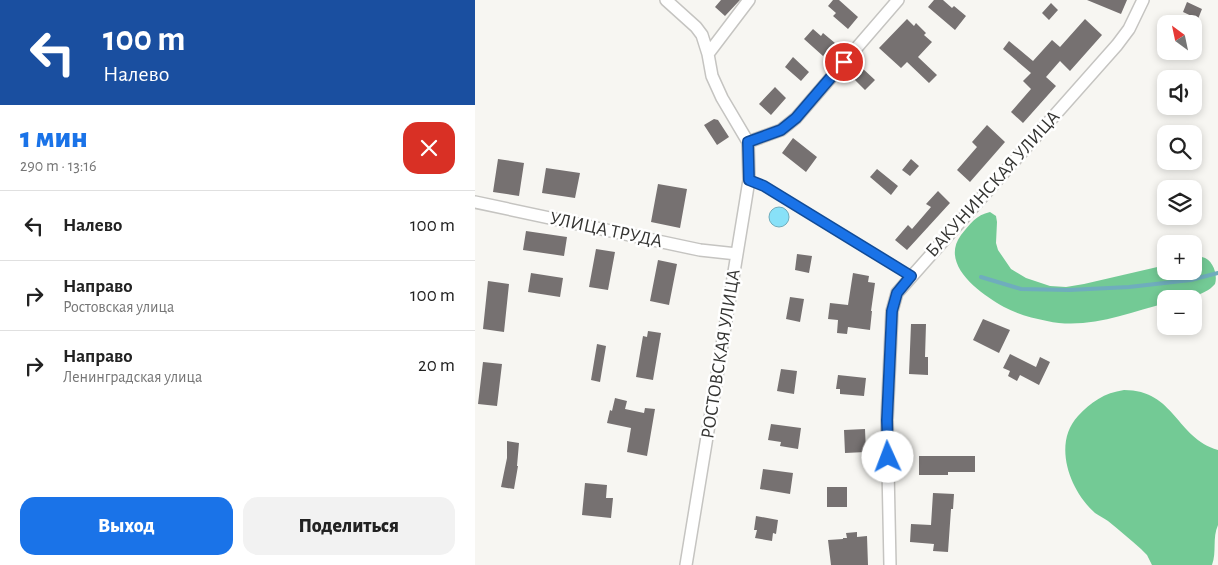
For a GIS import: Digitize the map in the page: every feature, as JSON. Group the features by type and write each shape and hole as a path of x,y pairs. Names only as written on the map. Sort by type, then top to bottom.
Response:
{"street":[{"path":"666,0 702,34 712,76 722,98 748,142 781,130 796,118 898,0"},
{"path":"708,54 749,0"},
{"name":"БАКУНИНСКАЯ УЛИЦА","path":"890,565 887,420 892,311 897,293 1117,45 1129,29 1143,0"},
{"name":"РОСТОВСКАЯ УЛИЦА","path":"686,565 749,180 748,142"},
{"name":"УЛИЦА ТРУДА","path":"475,202 700,250 737,254"}],"lane":[{"path":"749,180 764,186 911,276"}],"green space":[{"path":"990,212 996,216 996,243 998,250 1011,269 1026,278 1050,286 1066,287 1084,284 1157,267 1157,280 1202,280 1202,257 1206,258 1214,268 1215,284 1202,293 1202,290 1157,290 1157,305 1092,322 1062,323 1025,316 1004,307 984,294 974,286 959,268 955,257 956,246 961,235 970,224 985,213"},
{"path":"1124,390 1141,392 1154,398 1165,406 1193,436 1204,444 1218,450 1218,525 1212,565 1152,565 1147,555 1141,549 1108,521 1095,513 1078,492 1067,467 1065,453 1070,427 1078,416 1093,402 1110,393"}],"water":[{"path":"779,207 786,210 789,217 786,224 779,227 772,224 769,217 772,210"}],"building":[{"path":"721,0 740,0 725,16 715,7"},
{"path":"833,0 839,0 858,17 848,29 833,16 836,13 828,6"},
{"path":"934,0 943,0 966,16 955,30 928,7"},
{"path":"1087,0 1127,0 1121,14"},
{"path":"1187,2 1202,9 1200,15 1189,15 1183,12"},
{"path":"1051,3 1058,10 1049,20 1042,13"},
{"path":"907,19 914,26 916,23 926,33 924,35 932,42 918,57 937,75 929,83 907,62 901,68 879,48"},
{"path":"1085,19 1102,35 1070,71 1060,61 1046,77 1056,86 1023,123 1011,112 1031,89 1023,81 1031,73 1003,49 1009,41 1033,61 1052,40 1060,47"},
{"path":"813,29 821,36 823,33 835,43 823,56 804,39"},
{"path":"793,57 809,72 801,81 785,67"},
{"path":"861,67 875,80 865,90 852,77"},
{"path":"775,87 786,98 771,115 759,104"},
{"path":"714,119 718,120 729,137 717,145 704,125"},
{"path":"987,125 1005,142 970,182 957,170 977,147 972,142"},
{"path":"793,138 817,157 806,172 782,153"},
{"path":"498,159 524,163 519,196 493,192"},
{"path":"911,159 919,166 910,176 902,170"},
{"path":"546,168 580,173 575,198 542,193"},
{"path":"877,169 898,186 891,195 870,177"},
{"path":"658,184 687,189 680,228 651,222"},
{"path":"938,191 950,203 907,250 895,240 908,225 912,229 931,207 926,204"},
{"path":"526,231 567,237 564,256 523,250"},
{"path":"596,249 615,252 608,290 589,287"},
{"path":"797,254 812,256 809,273 795,270"},
{"path":"658,260 677,264 669,305 650,301"},
{"path":"531,273 563,278 560,297 528,292"},
{"path":"853,273 869,276 868,282 875,283 870,330 848,327 847,334 837,333 838,320 828,319 830,303 848,305"},
{"path":"488,281 509,284 504,332 483,329"},
{"path":"790,297 804,299 800,322 786,319"},
{"path":"983,319 1010,330 999,353 973,340"},
{"path":"911,324 926,324 925,357 928,357 928,375 909,374"},
{"path":"648,331 661,333 653,380 636,377 643,336 647,337"},
{"path":"597,344 606,346 600,382 591,380"},
{"path":"1010,354 1036,367 1040,357 1050,362 1039,385 1020,375 1017,381 1008,376 1010,371 1003,368"},
{"path":"483,362 502,364 497,406 478,404"},
{"path":"781,369 797,371 794,394 777,391"},
{"path":"838,375 866,378 864,396 840,394 840,389 836,389"},
{"path":"615,398 627,401 625,409 644,413 645,408 655,409 647,456 627,452 631,428 607,423"},
{"path":"771,424 801,428 798,449 780,446 781,442 768,440"},
{"path":"865,429 866,452 845,453 844,430"},
{"path":"507,441 519,443 514,489 501,487 507,458"},
{"path":"919,456 975,456 975,472 948,472 948,475 919,475"},
{"path":"763,469 793,473 790,494 760,489"},
{"path":"585,483 607,485 606,498 613,498 611,518 582,515"},
{"path":"827,487 847,487 847,507 827,507"},
{"path":"933,493 954,494 948,552 933,551 934,544 910,542 911,524 931,525"},
{"path":"756,516 778,520 776,534 773,533 772,541 755,538 757,530 754,530"},
{"path":"857,532 857,537 867,536 868,565 831,565 828,540 847,538 846,533"}],"waterway":[{"path":"981,277 1021,289 1069,290 1129,287 1191,280 1218,273"}],"route":[{"path":"844,62 796,118 781,130 748,142 749,180 764,186 911,276 897,293 892,311 887,420 888,457"}]}
